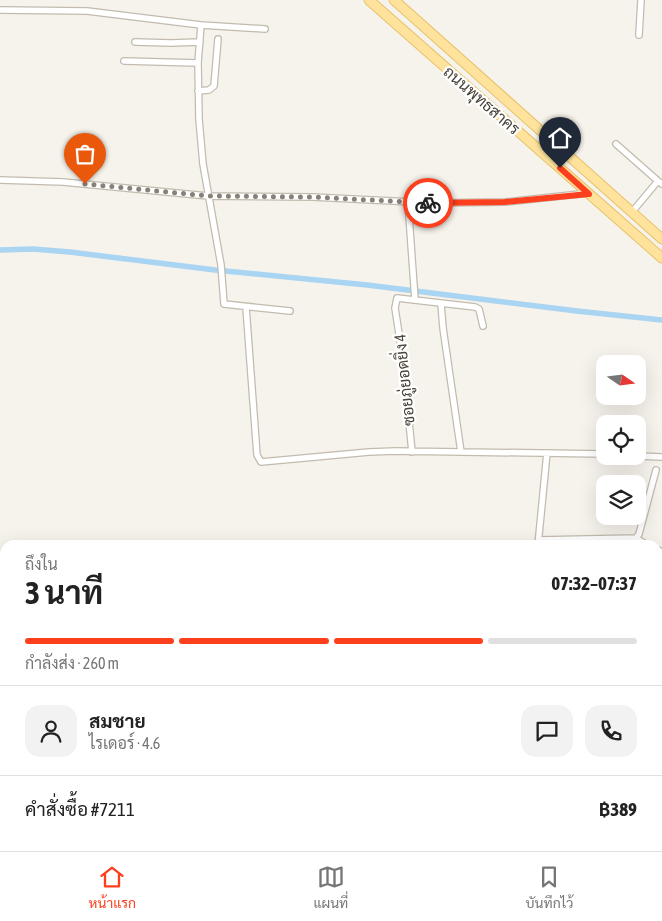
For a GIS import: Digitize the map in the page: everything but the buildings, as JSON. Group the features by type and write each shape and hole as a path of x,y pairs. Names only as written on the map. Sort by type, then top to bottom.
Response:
{"main road":[{"name":"ถนนพุทธสาคร","path":"369,0 662,258"},
{"name":"ถนนพุทธสาคร","path":"394,0 662,239"},
{"path":"408,35 420,22"}],"street":[{"path":"639,35 641,0"},
{"path":"0,10 87,11 201,25 265,29"},
{"path":"201,25 198,91 203,164 221,265 224,304 290,311"},
{"path":"198,91 209,90 214,86 218,39"},
{"path":"135,42 171,44 200,42"},
{"path":"124,61 198,63"},
{"path":"616,144 660,182 632,212"},
{"path":"0,180 63,182 208,196 312,197 408,202 505,202 589,194"},
{"path":"408,202 415,300 475,307 479,309 483,326"},
{"name":"ซอยภู่ยอดยิ่ง 4","path":"412,452 403,360 395,308 397,298 415,300"},
{"path":"441,304 461,452"},
{"path":"246,307 257,455 261,462 369,452 596,454"},
{"path":"538,540 547,453"},
{"path":"646,456 662,457"},
{"path":"636,538 639,534 656,470"},
{"path":"587,540 636,538 639,540"}],"waterway":[{"path":"0,250 33,249 70,252 662,320"}],"way so far":[{"path":"85,184 208,196 312,197 428,203"}],"route":[{"path":"428,203 505,202 589,194 560,168"}]}
